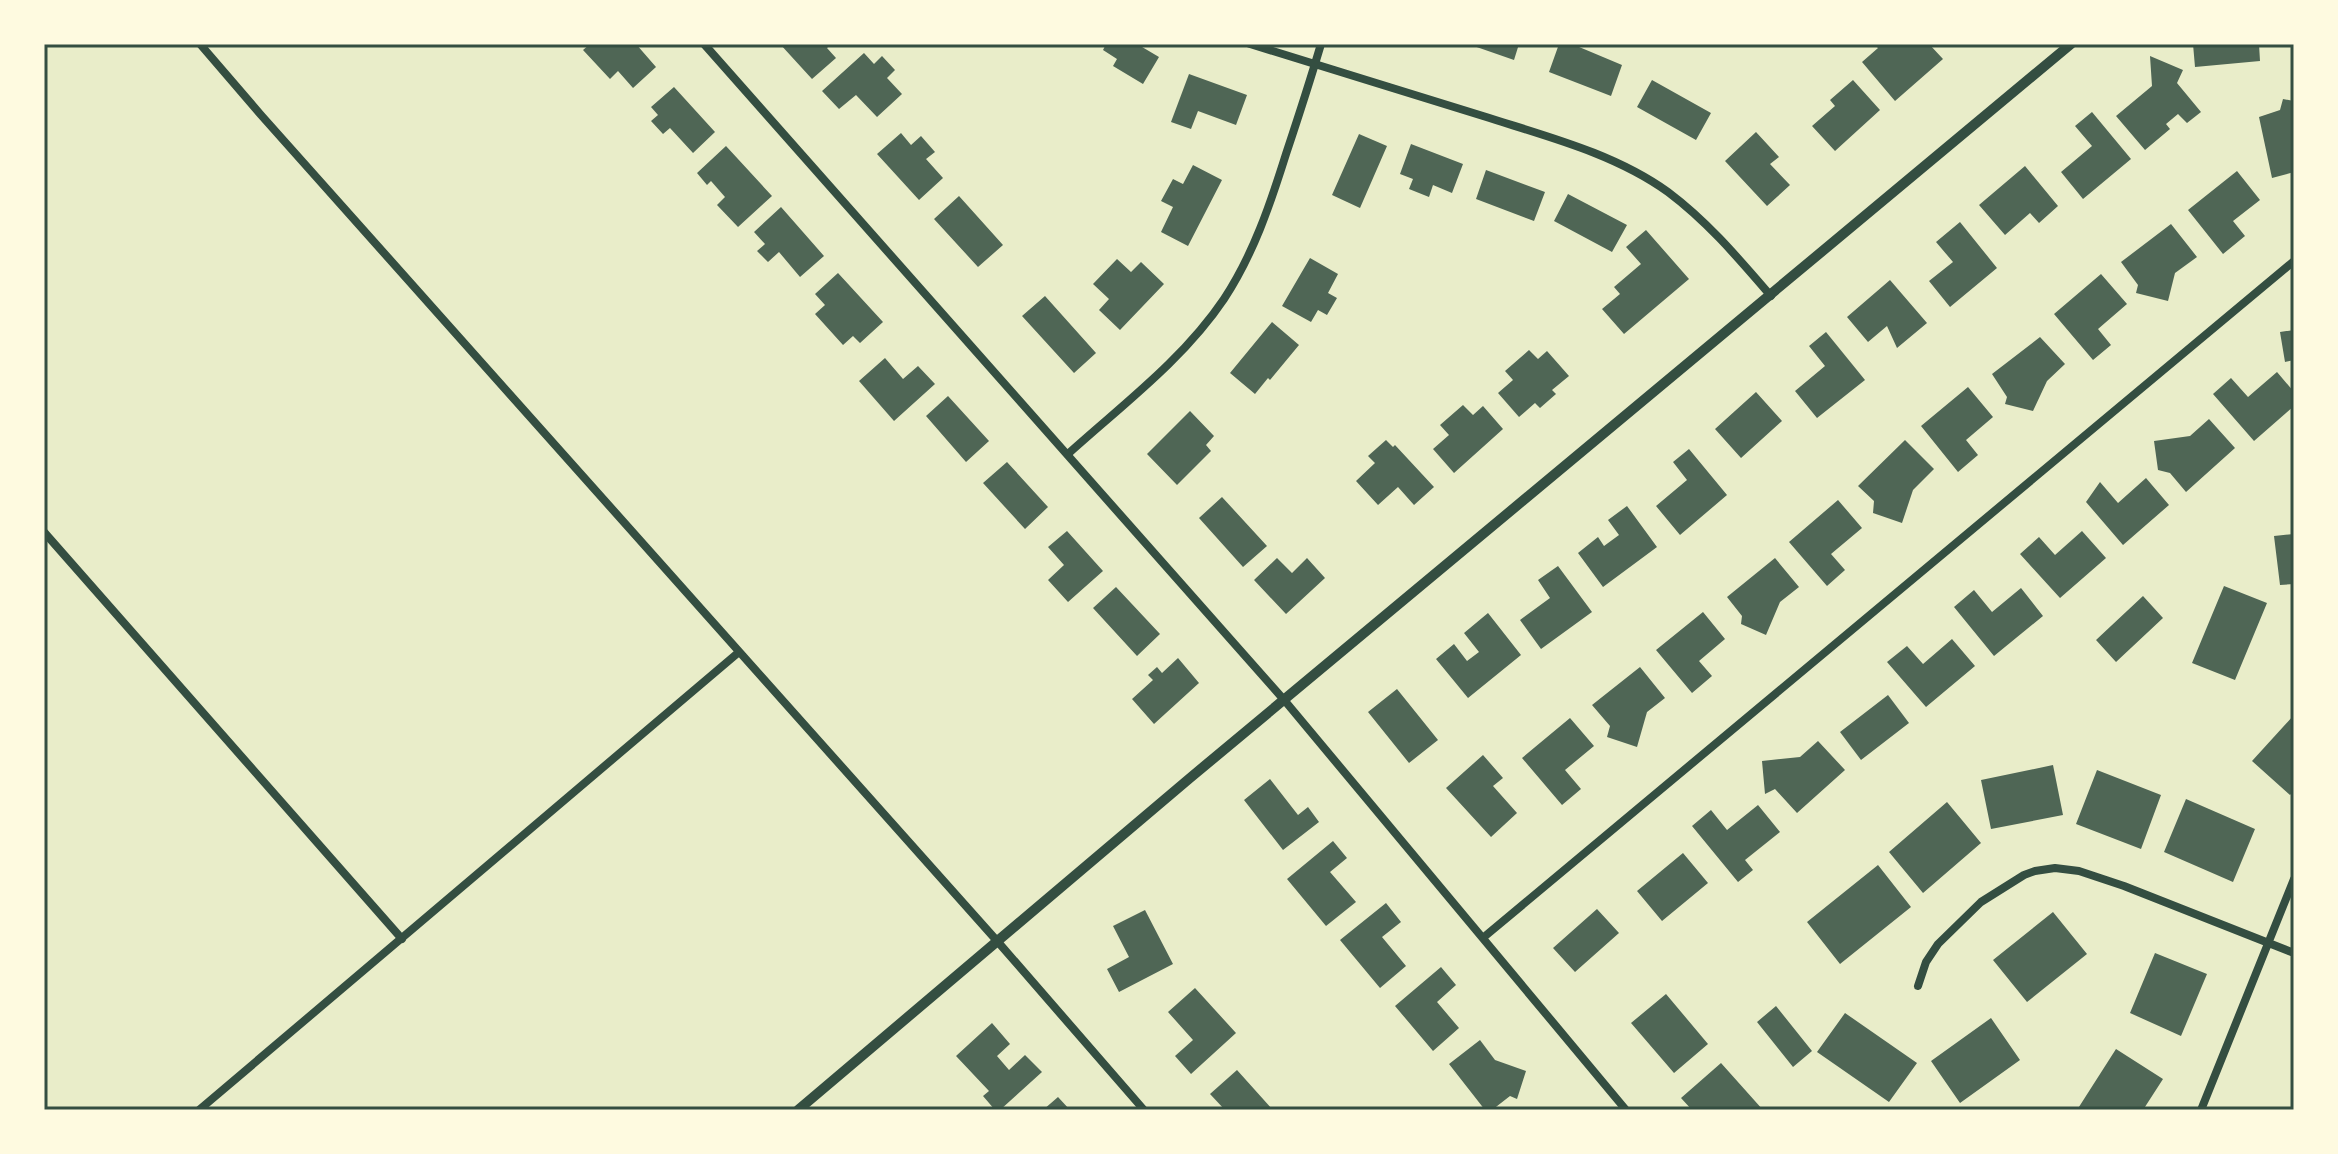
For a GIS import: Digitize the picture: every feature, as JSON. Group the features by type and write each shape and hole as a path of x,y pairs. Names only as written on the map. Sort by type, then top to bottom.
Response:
{"street":[{"path":"200,44 1144,1110"},
{"path":"704,44 1285,701 1626,1110"},
{"path":"1250,44 1560,142 1630,169 1666,191 1695,214 1725,242 1771,296"},
{"path":"1068,454 1160,372 1223,301 1264,223 1321,44"},
{"path":"798,1110 2071,44"},
{"path":"1484,937 2294,261"},
{"path":"44,532 402,939"},
{"path":"199,1110 739,652"},
{"path":"1918,986 1926,962 1938,944 1994,892 2035,871 2055,868 2079,871 2294,953"},
{"path":"2201,1110 2294,879"}],"building":[{"path":"590,44 636,44 656,67 633,88 618,71 610,79 583,50"},
{"path":"780,44 831,44 827,48 836,58 812,79"},
{"path":"1106,44 1137,44 1159,57 1143,84 1113,66 1117,59 1103,50"},
{"path":"1468,44 1519,44 1514,60"},
{"path":"1559,44 1572,44 1622,65 1611,96 1549,72"},
{"path":"1874,44 1929,44 1943,59 1895,101 1862,62 1878,48"},
{"path":"2193,44 2259,44 2260,61 2195,67"},
{"path":"864,53 874,64 882,56 895,70 887,78 902,94 877,117 856,95 839,109 822,91"},
{"path":"2150,56 2183,70 2177,83 2201,112 2187,123 2178,114 2166,124 2170,129 2145,150 2116,116 2152,86"},
{"path":"1189,74 1247,95 1236,125 1198,111 1191,129 1171,122"},
{"path":"1652,80 1711,113 1696,140 1637,107"},
{"path":"1853,80 1880,110 1835,151 1812,126 1835,106 1830,100"},
{"path":"674,87 715,132 693,153 670,128 663,134 651,121 658,115 651,107"},
{"path":"2283,99 2294,101 2294,172 2272,178 2259,117 2280,110"},
{"path":"2092,112 2131,159 2083,199 2061,172 2092,146 2075,126"},
{"path":"1756,132 1779,157 1770,164 1790,185 1767,206 1725,161"},
{"path":"901,133 911,145 921,136 935,152 926,159 943,178 919,200 877,154"},
{"path":"1359,134 1387,146 1360,208 1332,195"},
{"path":"1411,144 1463,164 1452,193 1433,185 1429,197 1409,189 1413,179 1400,174"},
{"path":"726,146 772,196 738,227 717,205 725,197 711,181 707,185 697,173"},
{"path":"1193,165 1222,180 1188,246 1161,232 1173,207 1161,201 1173,179 1183,184"},
{"path":"2025,166 2058,206 2039,223 2030,213 2005,235 1979,205"},
{"path":"1486,170 1545,192 1534,221 1476,199"},
{"path":"2237,171 2260,200 2233,221 2245,236 2223,254 2188,210"},
{"path":"1568,194 1627,225 1612,252 1554,221"},
{"path":"959,196 1003,245 978,267 934,219"},
{"path":"781,207 824,256 800,277 779,252 768,262 757,251 765,244 754,232"},
{"path":"1960,222 1997,268 1950,307 1929,281 1953,262 1936,242"},
{"path":"2171,224 2197,257 2175,273 2168,301 2136,293 2138,285 2121,262"},
{"path":"1646,230 1689,279 1624,334 1602,309 1620,294 1614,287 1641,264 1626,247"},
{"path":"1310,258 1338,274 1328,293 1337,298 1327,315 1318,310 1311,322 1282,306"},
{"path":"1117,259 1131,272 1141,262 1164,284 1120,330 1099,310 1109,299 1093,284"},
{"path":"838,273 883,322 860,343 853,336 843,345 815,314 825,305 815,294"},
{"path":"2101,274 2127,304 2098,329 2111,345 2093,360 2054,314"},
{"path":"1890,280 1927,323 1897,348 1887,326 1868,342 1847,317"},
{"path":"1045,296 1096,353 1074,373 1022,316"},
{"path":"1272,322 1299,345 1255,394 1230,373"},
{"path":"2294,330 2294,360 2285,362 2280,332"},
{"path":"1826,332 1865,380 1817,418 1795,391 1825,366 1809,346"},
{"path":"2040,337 2065,364 2047,381 2033,411 2005,404 2007,397 1992,374"},
{"path":"1529,350 1538,359 1547,351 1569,376 1552,390 1556,394 1540,408 1535,403 1519,417 1498,393 1513,380 1505,371"},
{"path":"885,358 903,379 918,366 935,384 894,421 859,381"},
{"path":"2277,372 2294,392 2294,406 2254,441 2213,394 2231,378 2248,397"},
{"path":"1968,387 1993,417 1966,440 1978,455 1958,472 1921,426"},
{"path":"1756,392 1782,421 1741,458 1715,429"},
{"path":"948,396 989,441 966,462 926,416"},
{"path":"1463,405 1473,415 1483,406 1503,429 1454,473 1433,449 1449,435 1440,425"},
{"path":"1190,411 1214,436 1206,445 1211,451 1177,485 1147,454"},
{"path":"2209,419 2235,448 2186,492 2170,473 2158,470 2154,441 2190,436"},
{"path":"1386,440 1393,447 1395,445 1434,487 1414,505 1398,487 1378,505 1356,481 1375,463 1368,456"},
{"path":"1905,440 1934,469 1913,490 1902,523 1873,513 1874,501 1858,486"},
{"path":"1689,449 1727,495 1680,535 1656,506 1687,480 1673,462"},
{"path":"1007,462 1048,507 1025,529 983,483"},
{"path":"2146,478 2169,505 2123,545 2086,502 2100,482 2118,503"},
{"path":"1222,497 1267,546 1243,567 1199,518"},
{"path":"1838,500 1862,528 1831,554 1845,570 1827,586 1789,542"},
{"path":"1627,506 1657,547 1603,587 1578,553 1598,537 1604,546 1619,535 1608,520"},
{"path":"1067,531 1103,571 1068,602 1048,580 1064,565 1048,547"},
{"path":"2082,531 2106,558 2060,598 2020,554 2039,537 2055,555"},
{"path":"2294,534 2294,584 2280,585 2274,536"},
{"path":"1277,558 1292,573 1307,558 1325,578 1286,614 1254,580"},
{"path":"1775,558 1799,587 1780,602 1766,635 1741,624 1742,616 1727,597"},
{"path":"1558,566 1592,612 1541,649 1520,620 1550,598 1538,580"},
{"path":"2224,586 2267,603 2235,680 2192,663"},
{"path":"1116,587 1160,634 1137,656 1093,608"},
{"path":"2021,588 2043,616 1994,656 1954,607 1974,590 1992,612"},
{"path":"2143,596 2163,618 2116,662 2096,640"},
{"path":"1703,612 1725,639 1699,661 1712,676 1692,693 1656,650"},
{"path":"1488,613 1521,655 1468,698 1436,659 1454,644 1467,661 1479,652 1464,633"},
{"path":"1952,639 1975,666 1926,707 1887,662 1907,646 1923,664"},
{"path":"1178,658 1199,683 1154,724 1132,699 1153,680 1148,675 1157,667 1162,673"},
{"path":"1640,667 1665,698 1647,712 1637,747 1607,737 1610,726 1592,705"},
{"path":"1397,689 1438,740 1409,763 1368,712"},
{"path":"1888,695 1909,723 1861,760 1840,732"},
{"path":"2294,715 2294,791 2290,795 2252,761"},
{"path":"1570,718 1594,746 1565,770 1581,789 1562,805 1522,758"},
{"path":"1818,741 1845,770 1797,813 1775,789 1765,794 1762,761 1800,757"},
{"path":"1483,755 1503,778 1493,786 1517,813 1491,837 1446,788"},
{"path":"2053,765 2063,815 1991,829 1981,780"},
{"path":"2097,770 2161,795 2141,849 2076,824"},
{"path":"1270,779 1298,815 1308,807 1319,822 1283,850 1244,800"},
{"path":"2186,799 2255,829 2233,882 2164,852"},
{"path":"1947,802 1981,843 1923,893 1889,852"},
{"path":"1758,805 1780,832 1745,860 1753,870 1738,882 1692,826 1711,810 1727,830"},
{"path":"1333,841 1347,858 1330,872 1356,902 1326,926 1287,879"},
{"path":"1683,853 1708,883 1662,921 1637,891"},
{"path":"1878,865 1911,907 1840,964 1807,922"},
{"path":"1386,903 1401,922 1382,937 1406,966 1380,988 1340,940"},
{"path":"1597,909 1619,933 1575,972 1553,948"},
{"path":"1145,910 1173,964 1119,992 1107,969 1129,957 1113,926"},
{"path":"2053,912 2087,954 2027,1002 1993,960"},
{"path":"2155,953 2207,974 2181,1036 2130,1013"},
{"path":"1441,967 1456,985 1437,1002 1459,1028 1433,1051 1395,1006"},
{"path":"1195,988 1236,1033 1191,1074 1175,1056 1193,1040 1168,1012"},
{"path":"1666,994 1708,1044 1674,1073 1631,1023"},
{"path":"1776,1006 1812,1051 1793,1067 1757,1022"},
{"path":"1845,1013 1917,1063 1889,1102 1817,1052"},
{"path":"1991,1018 2020,1060 1960,1103 1931,1061"},
{"path":"992,1023 1010,1044 997,1056 1009,1070 1025,1055 1042,1072 1000,1110 995,1110 983,1096 989,1091 956,1056"},
{"path":"1480,1040 1495,1060 1526,1071 1517,1099 1510,1096 1492,1110 1485,1110 1449,1064"},
{"path":"2116,1049 2163,1079 2143,1110 2077,1110"},
{"path":"1721,1063 1763,1110 1692,1110 1681,1098"},
{"path":"1237,1070 1273,1110 1225,1110 1210,1094"},
{"path":"1058,1097 1070,1110 1043,1110"}]}
